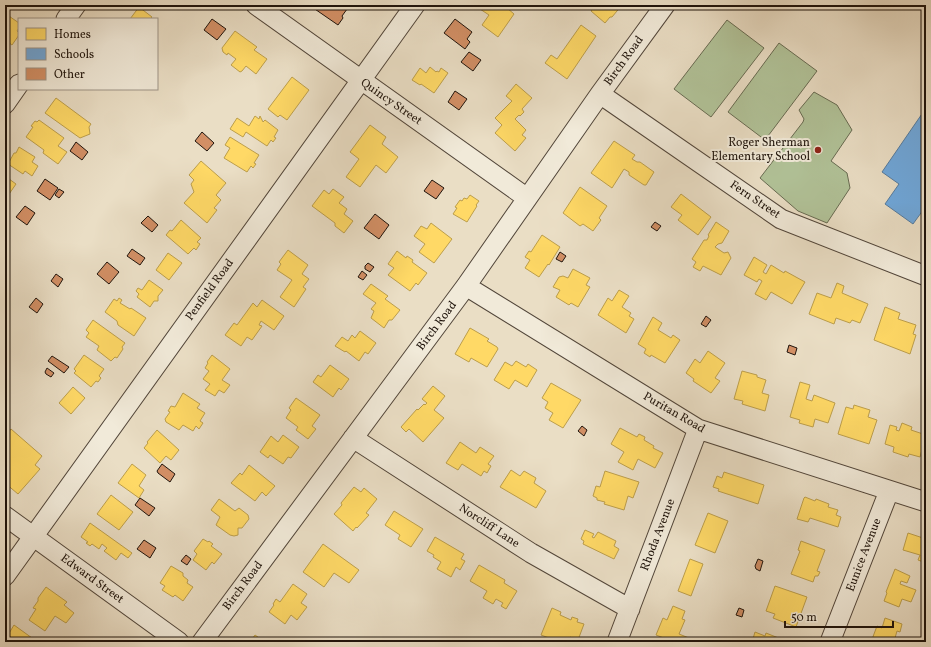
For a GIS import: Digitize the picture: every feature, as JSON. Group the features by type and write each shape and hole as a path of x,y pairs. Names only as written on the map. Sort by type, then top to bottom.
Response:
{"street":[{"path":"67,18 76,5"},
{"name":"Quincy Street","path":"256,5 360,81 526,198"},
{"name":"Penfield Road","path":"5,576 415,5"},
{"name":"Birch Road","path":"202,642 466,286 600,94 666,5"},
{"path":"5,104 18,85"},
{"name":"Fern Street","path":"600,94 781,219 926,276"},
{"name":"Puritan Road","path":"466,286 698,429 926,502"},
{"name":"Rhoda Avenue","path":"617,642 698,429"},
{"name":"Norcliff Lane","path":"353,438 531,553 630,608"},
{"name":"Eunice Avenue","path":"830,642 889,491"},
{"name":"Edward Street","path":"5,516 179,642"}],"green space":[{"path":"727,20 764,48 711,117 674,89"},
{"path":"779,43 817,71 765,140 728,112"},
{"path":"814,92 837,105 852,130 831,161 847,173 850,188 827,223 798,211 760,178 803,122 804,119 799,110"}],"building: Homes":[{"path":"474,5 509,5 507,8 514,14 498,37 482,25 489,15"},
{"path":"595,5 622,5 605,23 591,11"},
{"path":"139,7 152,17 151,18 131,18"},
{"path":"6,14 18,22 18,36 12,45 5,40"},
{"path":"581,25 596,36 567,79 545,63 551,55 557,59"},
{"path":"235,31 257,47 254,50 267,59 256,74 246,66 240,72 231,65 236,59 228,53 227,55 223,52 222,48"},
{"path":"430,67 436,72 439,72 441,68 448,73 434,93 412,80 420,68 426,73"},
{"path":"292,77 309,90 287,120 280,115 278,117 268,109"},
{"path":"516,84 532,98 522,109 524,112 515,119 526,130 522,135 526,138 515,151 495,133 502,125 495,118 512,101 506,96"},
{"path":"56,98 91,124 89,127 90,134 80,138 45,113"},
{"path":"255,116 259,119 260,116 263,122 265,120 278,130 274,137 276,138 273,142 271,140 267,146 246,132 243,137 230,129 237,118 249,126"},
{"path":"39,120 64,138 58,146 67,152 58,164 43,153 44,150 26,137 33,127 31,126 35,121 37,122"},
{"path":"370,125 386,137 382,144 398,157 386,173 376,165 360,187 346,177 359,159 350,152"},
{"path":"230,137 259,155 254,163 256,164 253,168 251,166 247,172 224,158 230,148 225,145"},
{"path":"614,141 635,155 632,159 640,162 654,172 646,185 629,175 629,172 624,169 612,188 591,173"},
{"path":"19,147 35,157 32,162 38,166 32,176 25,171 23,174 8,164"},
{"path":"201,161 226,183 216,195 221,200 214,208 217,210 207,223 184,203 194,192 191,184 194,180 189,175"},
{"path":"5,176 16,184 5,200"},
{"path":"580,187 607,206 599,218 601,220 593,231 583,224 580,226 563,213"},
{"path":"333,189 344,197 339,203 347,209 344,214 353,221 344,233 335,226 335,223 312,206 324,190 329,194"},
{"path":"681,194 711,217 698,235 678,220 682,215 671,207"},
{"path":"470,195 479,201 467,222 453,214 457,208 455,207 460,200 462,201 464,198 467,199"},
{"path":"181,220 201,238 197,242 200,244 196,250 194,248 188,254 166,235 170,230 172,231"},
{"path":"716,222 729,231 722,243 715,247 724,253 728,252 731,258 721,275 703,266 700,271 693,267 696,262 692,259 704,240 707,240 708,235"},
{"path":"431,223 452,239 434,263 419,252 425,244 414,236 421,226 427,229"},
{"path":"542,235 560,247 549,265 548,264 539,277 525,268 530,260 525,257 529,251 531,252"},
{"path":"288,250 308,265 302,274 309,279 303,287 306,289 294,307 280,297 292,280 277,270 281,264 279,262"},
{"path":"397,251 406,258 407,256 413,260 412,262 427,273 418,285 416,283 410,291 388,275 394,268 388,264"},
{"path":"168,253 182,263 169,280 156,270"},
{"path":"754,257 767,265 763,272 766,274 771,265 784,273 785,271 805,282 792,304 771,292 766,300 755,294 762,281 759,279 757,282 744,275"},
{"path":"573,269 590,278 586,285 590,287 578,307 571,303 569,305 556,297 560,290 553,287 559,277 563,276 568,278"},
{"path":"149,280 163,290 158,296 158,301 154,301 150,307 137,297 139,294 136,291 138,288 142,290"},
{"path":"837,283 844,286 842,293 868,304 860,323 852,320 850,323 836,318 834,324 809,314 817,293 831,298"},
{"path":"371,284 388,296 385,299 400,310 392,320 389,320 384,328 371,318 374,311 371,309 376,303 363,294"},
{"path":"619,290 629,296 622,307 631,313 629,316 634,319 626,333 598,315 608,298 612,301"},
{"path":"119,298 122,300 120,303 146,318 134,336 118,325 117,321 105,312 114,299 117,301"},
{"path":"262,300 284,316 274,330 261,321 259,325 262,326 252,340 247,337 241,346 225,335 234,323 237,325 253,303 257,307"},
{"path":"885,307 900,313 898,319 916,325 913,334 916,335 910,354 874,340"},
{"path":"653,317 662,323 658,330 671,338 673,335 680,340 665,363 651,355 650,357 644,353 646,349 638,344"},
{"path":"93,320 125,343 117,358 115,357 111,361 97,350 99,346 86,337 89,333 86,330"},
{"path":"470,328 489,339 487,341 498,349 487,367 471,358 469,362 455,354"},
{"path":"360,331 376,343 368,354 365,352 359,361 346,351 345,352 335,346 342,337 348,341 352,335 355,338"},
{"path":"708,351 725,363 715,378 720,381 711,393 693,381 694,379 686,373 695,359 700,363"},
{"path":"84,355 104,369 99,376 101,378 91,387 74,373 76,371 74,369"},
{"path":"212,355 230,369 222,380 230,385 224,393 219,390 215,396 205,390 210,384 203,379 209,371 205,368"},
{"path":"516,361 526,367 528,364 537,370 527,387 515,380 509,389 494,380 505,362 512,366"},
{"path":"330,365 349,379 341,390 339,388 333,397 313,382 318,375 321,377"},
{"path":"742,371 757,375 757,377 766,380 762,393 769,395 765,411 742,404 743,401 734,399"},
{"path":"800,382 810,385 806,399 812,401 814,395 835,403 828,423 815,419 813,427 799,423 800,420 790,417"},
{"path":"551,383 581,400 563,428 549,420 553,413 545,408 548,402 542,398"},
{"path":"433,386 445,396 434,410 444,418 423,442 409,429 406,432 401,427 417,409 418,410 427,403 422,399"},
{"path":"73,387 85,398 71,414 59,403"},
{"path":"183,393 200,404 197,408 205,413 200,421 203,423 199,429 196,426 193,431 183,425 179,430 166,422 165,419 170,412 168,411 171,406 175,407"},
{"path":"296,398 320,415 312,426 316,429 308,439 296,430 298,427 286,418 291,410 289,408"},
{"path":"854,405 870,410 868,417 877,420 869,444 838,434 846,407 853,409"},
{"path":"902,423 912,427 911,430 926,435 920,457 909,454 908,457 893,452 894,447 885,444 890,425 897,427 896,430 899,431"},
{"path":"620,428 637,437 639,434 645,437 644,440 654,446 653,448 663,453 655,468 638,459 633,470 618,462 624,452 611,444"},
{"path":"11,429 42,456 35,465 40,469 18,494 5,483 5,444 8,440 5,437"},
{"path":"157,430 179,450 171,460 166,456 160,463 144,448"},
{"path":"283,435 299,447 291,458 288,457 283,464 270,455 268,458 260,452 271,436 278,442"},
{"path":"460,442 476,453 480,447 494,456 488,464 491,466 487,473 484,471 481,476 462,464 458,470 446,463"},
{"path":"132,464 146,475 139,486 144,490 139,498 118,483"},
{"path":"249,465 275,486 266,496 262,492 255,501 231,483 240,473 242,475"},
{"path":"511,470 520,476 524,471 536,478 534,483 546,491 536,508 500,487"},
{"path":"605,471 639,482 633,498 628,496 624,510 604,504 605,502 597,500 597,498 593,496 596,486 600,487"},
{"path":"724,472 764,485 758,504 718,491 719,489 713,487 717,476 722,478"},
{"path":"354,487 361,492 364,488 377,499 366,513 369,515 353,531 334,514"},
{"path":"111,495 133,512 119,530 97,514"},
{"path":"805,497 829,504 828,507 838,510 836,515 841,517 838,527 810,518 808,522 797,519"},
{"path":"219,499 235,511 239,508 248,515 249,519 242,528 238,528 238,535 230,535 216,525 220,517 211,510"},
{"path":"394,511 423,529 411,547 398,539 400,535 385,525"},
{"path":"708,513 728,521 715,553 695,545"},
{"path":"90,523 132,553 128,558 121,553 116,560 104,551 107,548 102,544 99,549 92,544 90,546 86,543 88,542 81,537"},
{"path":"585,530 594,534 592,537 594,538 598,532 616,541 614,546 619,549 614,559 583,544 584,541 581,539"},
{"path":"908,533 926,539 926,563 918,560 920,555 903,550"},
{"path":"435,537 464,554 461,559 465,561 460,570 456,567 451,577 437,569 441,562 427,551"},
{"path":"203,539 213,544 211,546 222,554 214,564 212,562 206,570 193,560 197,554 194,551"},
{"path":"801,541 825,550 817,571 820,572 818,576 815,576 813,582 791,574 800,551 798,550"},
{"path":"323,544 359,570 349,583 334,573 324,587 303,572"},
{"path":"690,559 703,564 691,596 678,591"},
{"path":"479,565 505,580 504,583 517,591 506,609 501,606 503,603 496,599 493,604 483,598 487,591 470,581"},
{"path":"171,566 183,573 183,576 188,580 187,583 193,587 183,601 175,595 173,597 162,590 165,586 160,583"},
{"path":"895,569 910,576 907,583 901,581 900,584 916,590 911,602 902,599 899,607 884,601"},
{"path":"293,584 307,594 301,603 307,607 297,620 291,615 285,624 269,612 276,599 280,602"},
{"path":"775,586 807,597 796,627 773,618 775,614 766,611"},
{"path":"46,587 67,602 64,605 74,613 66,623 55,616 45,631 29,620 36,609 33,608 38,601 38,598"},
{"path":"673,606 685,611 682,619 685,620 679,634 689,638 687,642 674,642 656,635 663,618 667,620"},
{"path":"552,608 561,612 560,615 571,620 572,617 578,619 577,622 584,624 578,640 570,637 569,639 565,638 564,642 560,642 541,635"},
{"path":"885,618 902,624 900,632 897,631 895,638 900,640 899,642 871,642 877,626 882,628"},
{"path":"14,625 32,638 30,640 32,642 11,642 13,639 8,635"},
{"path":"755,632 765,636 766,633 786,642 752,642"},
{"path":"255,635 265,642 250,642"}],"building: Schools":[{"path":"926,108 926,206 913,224 885,204 899,184 882,172"}],"building: Other":[{"path":"309,5 350,5 342,16 343,18 338,25"},
{"path":"212,19 226,29 217,40 204,30"},
{"path":"455,19 472,32 467,39 470,42 465,49 444,33"},
{"path":"469,52 481,60 473,71 461,62"},
{"path":"455,91 467,99 459,110 448,102"},
{"path":"202,132 214,143 207,151 195,141"},
{"path":"76,142 88,152 82,160 70,151"},
{"path":"45,179 58,188 50,200 37,191"},
{"path":"432,180 444,188 436,199 424,191"},
{"path":"59,189 64,192 59,198 55,195"},
{"path":"25,206 35,213 27,225 16,217"},
{"path":"375,214 389,225 379,239 364,228"},
{"path":"148,216 158,225 152,232 141,223"},
{"path":"655,222 661,226 657,231 651,227"},
{"path":"132,249 145,258 140,265 127,256"},
{"path":"560,252 566,256 562,262 556,259"},
{"path":"107,262 119,272 109,284 97,274"},
{"path":"368,263 374,267 370,272 365,269 365,266"},
{"path":"362,271 367,275 363,280 358,277"},
{"path":"56,274 63,279 58,287 51,281"},
{"path":"36,298 43,304 37,313 29,307"},
{"path":"706,316 711,320 706,327 701,324"},
{"path":"789,345 797,348 795,355 787,352"},
{"path":"52,356 69,367 64,373 48,361"},
{"path":"47,368 54,373 51,377 45,372"},
{"path":"582,426 587,430 584,436 578,431"},
{"path":"162,464 175,474 170,482 157,471"},
{"path":"140,498 155,508 149,516 135,505"},
{"path":"144,540 156,548 150,558 137,549"},
{"path":"186,555 191,559 187,565 181,561"},
{"path":"758,559 763,561 760,571 756,569 755,566"},
{"path":"739,608 744,610 742,617 736,615"}],"place":[{"name":"Roger Sherman Elementary School","path":"818,150"}]}
